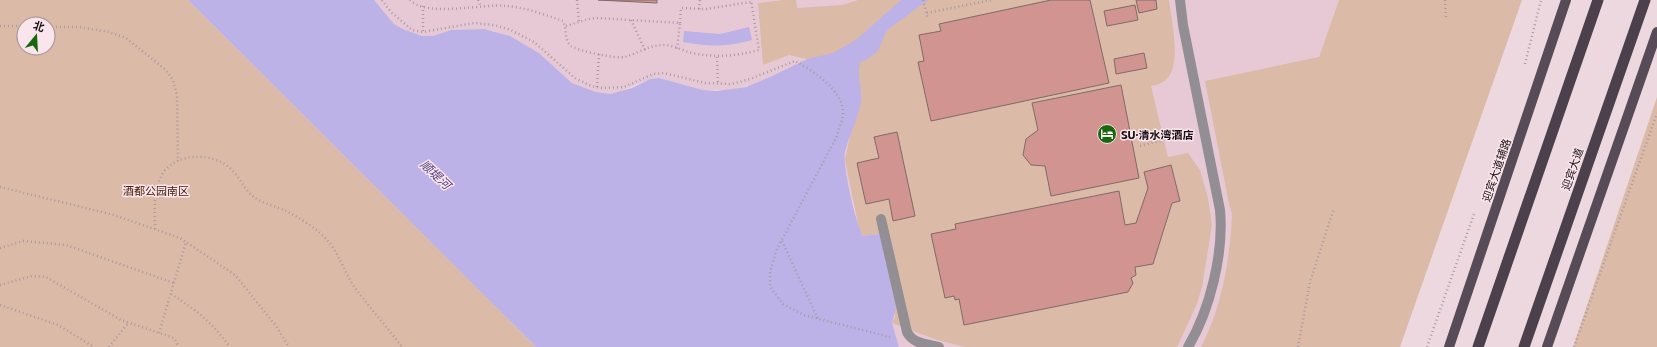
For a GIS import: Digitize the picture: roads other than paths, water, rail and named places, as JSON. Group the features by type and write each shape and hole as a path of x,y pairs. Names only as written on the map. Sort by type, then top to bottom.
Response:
{"highway":[{"path":"1478,347 1598,0"},
{"name":"迎宾大道","path":"1524,347 1645,0"}],"main road":[{"name":"迎宾大道辅路","path":"1449,347 1566,0"},
{"path":"1547,347 1657,32"}],"lane":[{"path":"1180,0 1183,25 1220,210 1221,226 1209,298 1188,347"},
{"path":"881,219 907,332 910,338 916,342 939,347"}],"water":[{"name":"顺堤河","path":"188,0 374,0 394,24 422,36 433,36 451,30 484,29 510,36 539,53 572,83 596,92 610,94 632,88 650,79 659,78 703,90 717,91 746,87 807,59 833,53 857,39 901,0 928,0 890,28 876,52 860,63 859,73 861,102 845,152 846,169 853,208 860,229 863,236 880,234 896,308 892,323 899,347 536,347"},
{"path":"749,27 752,40 718,46 683,42 684,31 720,34"}],"place":[{"name":"SU·清水湾酒店","path":"1107,134"}],"park label":[{"name":"酒都公园南区","path":"156,190"}]}
